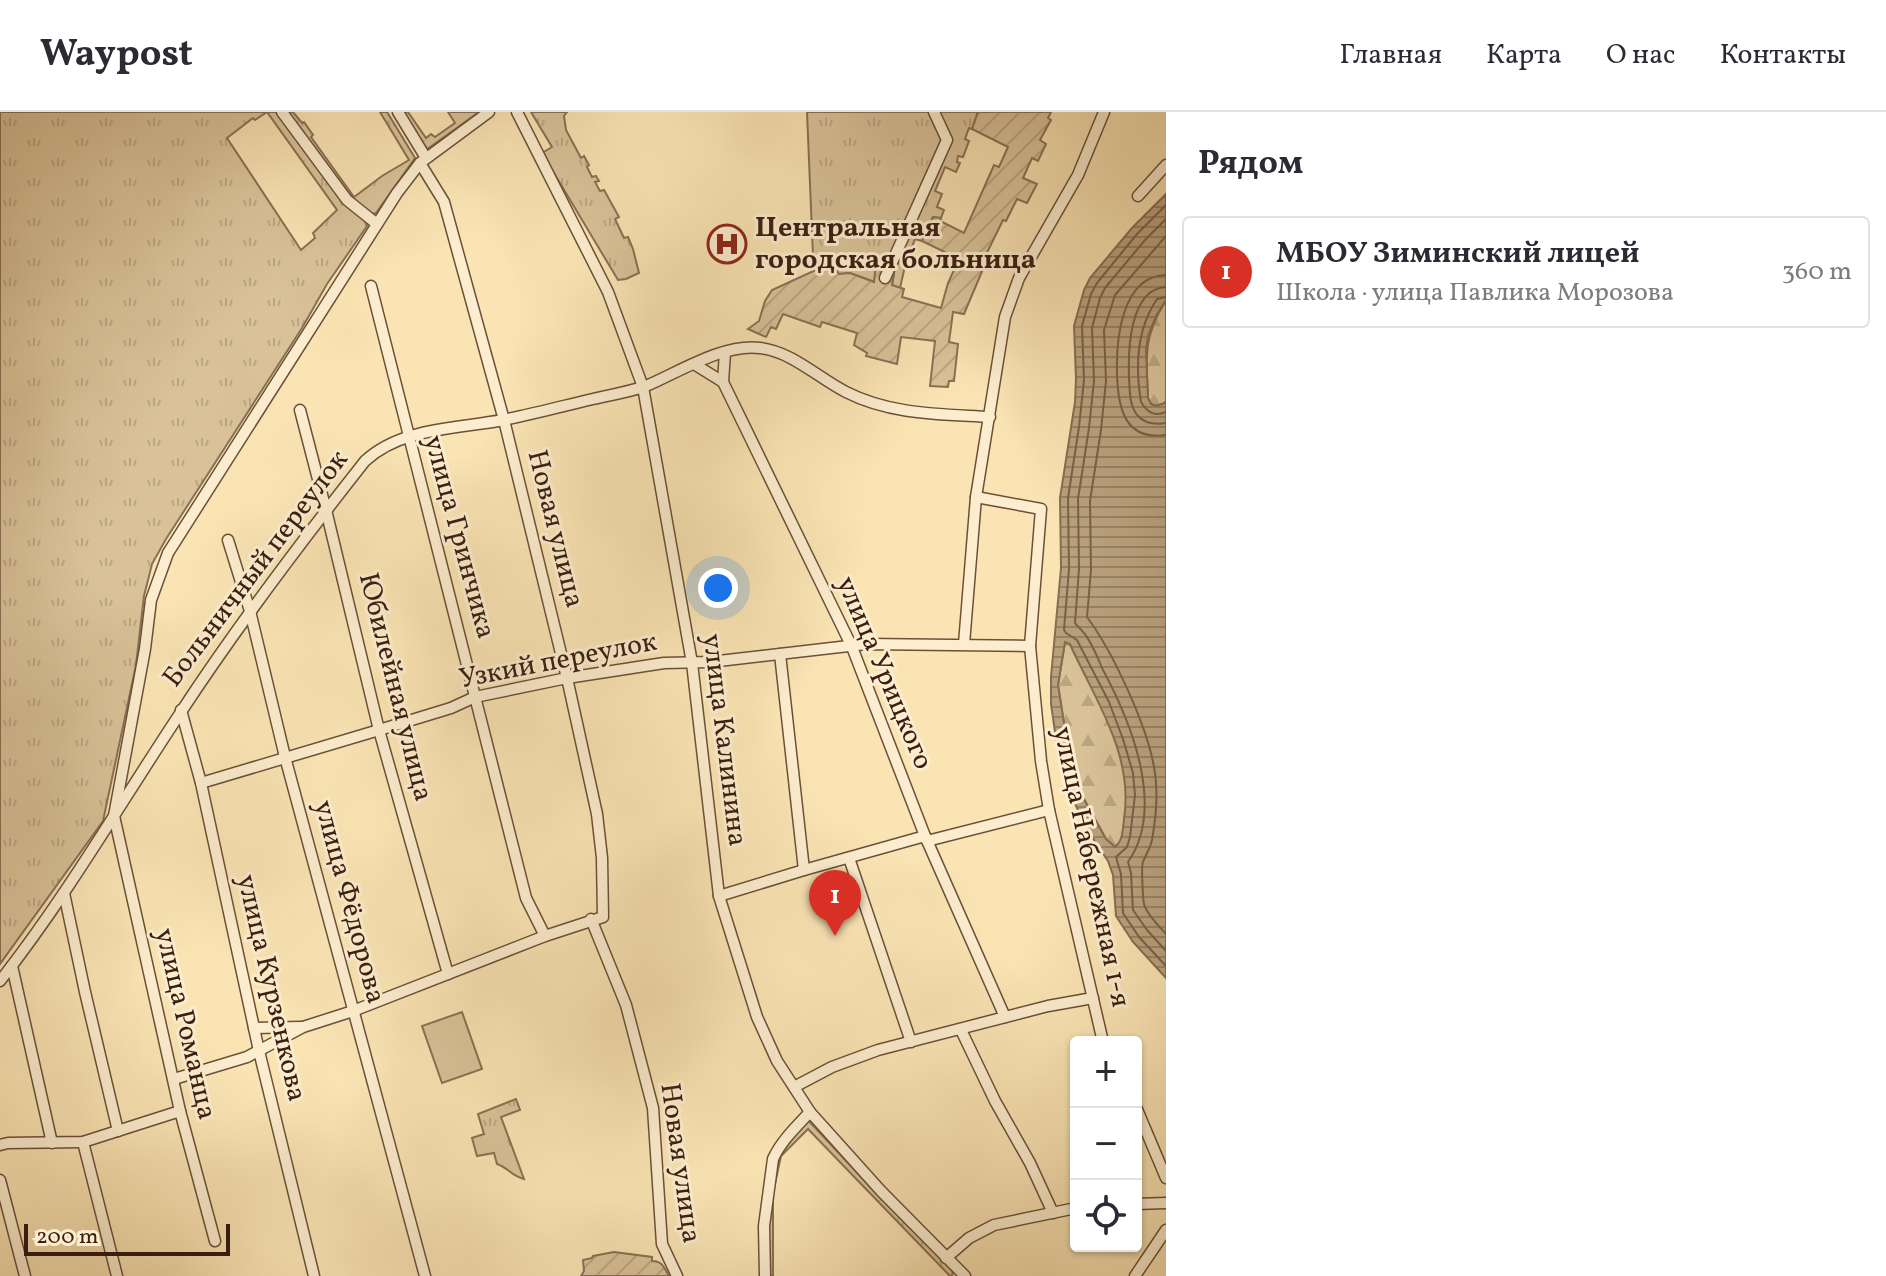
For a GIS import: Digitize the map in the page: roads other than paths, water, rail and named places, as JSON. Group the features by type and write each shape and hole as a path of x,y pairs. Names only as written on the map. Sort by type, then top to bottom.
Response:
{"street":[{"path":"282,112 347,200 377,224"},
{"name":"Новая улица","path":"398,112 444,202 504,420 567,678 597,814 602,858 603,917 591,919 626,1005 653,1108 662,1244 677,1276"},
{"path":"114,816 151,600 168,553 397,193 423,160 489,112"},
{"name":"улица Калинина","path":"517,112 608,292 643,387 692,663 719,896 757,1017 777,1061 810,1112 961,1275"},
{"path":"885,278 947,140 934,112"},
{"path":"964,644 976,497 1005,317 1019,278 1078,175 1104,112"},
{"path":"1138,196 1166,165"},
{"name":"улица Гринчика","path":"371,286 526,898 545,936"},
{"name":"Больничный переулок","path":"0,981 64,893 181,710 250,611 365,461 388,443 408,436 504,420 643,387 725,352 748,347 775,350 846,392 893,409 990,417"},
{"path":"694,364 723,382 725,352"},
{"name":"улица Урицкого","path":"723,382 852,647 926,838 1005,1017"},
{"name":"Юбилейная улица","path":"300,410 379,730 448,974"},
{"name":"улица Набережная 1-я","path":"976,497 1041,509 1030,646 1037,729 1049,810 1102,1036"},
{"name":"улица Фёдорова","path":"228,540 250,611 285,757 425,1276"},
{"name":"Узкий переулок","path":"201,783 451,708 475,697 567,678 664,663 692,663 866,644 1030,646"},
{"path":"780,654 804,870"},
{"name":"улица Курзенкова","path":"181,710 201,783 259,1051 314,1276"},
{"path":"719,896 849,858 1049,810"},
{"name":"улица Романца","path":"114,816 180,1111 215,1241"},
{"path":"849,858 911,1042"},
{"path":"64,893 118,1131"},
{"path":"174,1079 247,1057 303,1027 353,1011 591,919"},
{"path":"12,966 52,1143"},
{"path":"794,1087 832,1067 878,1050 1048,1006 1093,998"},
{"path":"254,1028 303,1027"},
{"path":"961,1030 1053,1213"},
{"path":"1136,1108 1166,1178"},
{"path":"0,1145 83,1142 180,1111"},
{"path":"765,1276 764,1226 773,1159 810,1112"},
{"path":"83,1142 117,1276"},
{"path":"0,1180 25,1276"},
{"path":"1142,1204 1166,1203"},
{"path":"946,1258 981,1230 1070,1209"},
{"path":"1135,1276 1166,1230"}],"water":[{"path":"1166,194 1166,300 1148,336 1146,350 1148,398 1156,406 1166,401 1166,978 1133,942 1116,916 1113,875 1108,861 1064,781 1051,704 1061,568 1060,498 1075,402 1074,326 1090,278 1132,228","holes":["1065,642 1070,644 1110,728 1123,772 1126,795 1123,827 1115,847 1106,839 1080,792 1070,762 1058,685"]}],"place":[{"name":"Центральная городская больница","path":"727,244"},
{"name":"МБОУ Зиминский лицей","path":"835,936"}]}
